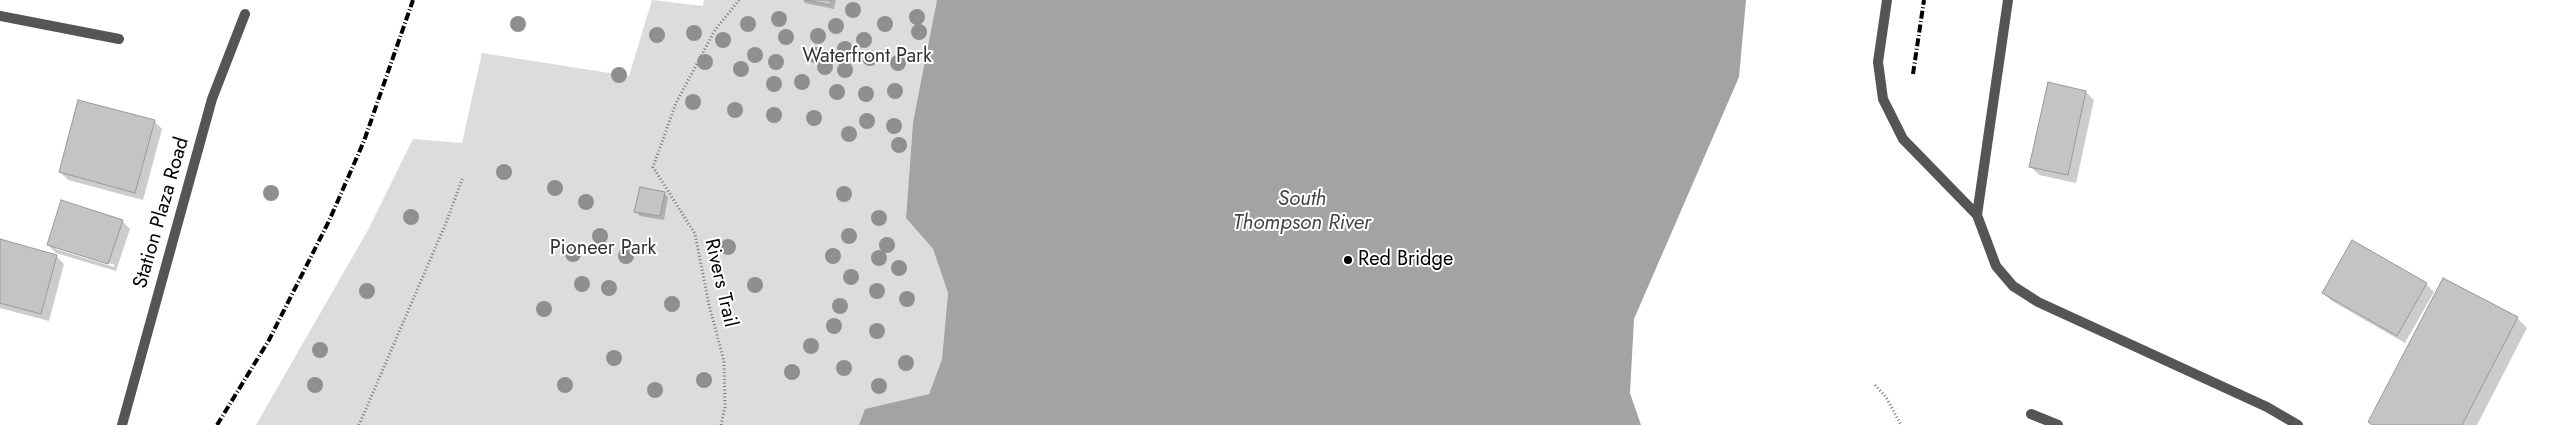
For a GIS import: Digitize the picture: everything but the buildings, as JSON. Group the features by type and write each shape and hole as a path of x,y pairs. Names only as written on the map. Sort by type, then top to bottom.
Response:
{"street":[{"path":"1887,0 1878,62 1883,99 1903,139 1977,215 1996,266 2014,286 2038,302 2267,407 2298,425"},
{"path":"1977,215 2008,0"},
{"name":"Station Plaza Road","path":"122,425 212,99 245,14"},
{"path":"0,16 119,39"},
{"path":"2032,414 2058,425"}],"path":[{"name":"Rivers Trail","path":"721,425 725,407 724,361 709,305 695,234 653,167 676,102 715,30 739,0"},
{"path":"359,425 446,223 463,177"},
{"path":"1875,385 1886,397 1901,425"}],"green space":[{"name":"Pioneer Park","path":"652,0 703,6 704,0 937,0 913,122 906,218 933,249 948,293 942,359 929,394 866,409 859,425 256,425 368,230 413,139 462,143 482,53 629,76"}],"water":[{"name":"South Thompson River","path":"937,0 1746,0 1739,77 1634,319 1630,393 1641,425 859,425 865,409 929,394 942,359 948,293 933,249 906,218 913,122"}],"railway":[{"path":"217,425 269,340 329,221 364,141 413,0"},
{"path":"1913,74 1924,0"}],"place":[{"name":"Red Bridge","path":"1348,260"}],"park label":[{"name":"Waterfront Park","path":"867,57"}]}
